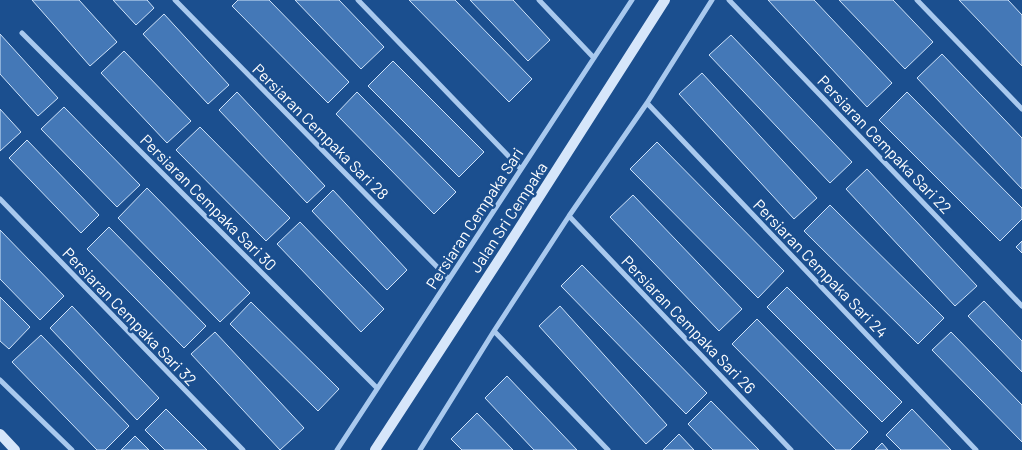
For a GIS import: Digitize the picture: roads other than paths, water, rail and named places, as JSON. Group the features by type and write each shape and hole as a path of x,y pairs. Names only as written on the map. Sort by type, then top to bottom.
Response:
{"street":[{"name":"Persiaran Cempaka Sari 28","path":"175,0 449,279"},
{"path":"358,0 521,169"},
{"path":"539,0 594,58"},
{"name":"Persiaran Cempaka Sari","path":"337,450 632,0"},
{"name":"Jalan Sri Cempaka","path":"375,450 665,0"},
{"path":"423,449 494,330 569,216 647,103 712,0"},
{"name":"Persiaran Cempaka Sari 22","path":"729,0 1022,306"},
{"path":"917,0 1022,109"},
{"name":"Persiaran Cempaka Sari 30","path":"22,33 377,388"},
{"name":"Persiaran Cempaka Sari 24","path":"647,103 976,450"},
{"name":"Persiaran Cempaka Sari 32","path":"0,199 243,450"},
{"name":"Persiaran Cempaka Sari 26","path":"569,216 791,450"},
{"path":"494,330 608,450"},
{"path":"0,380 72,450"},
{"path":"0,434 15,450"}]}
